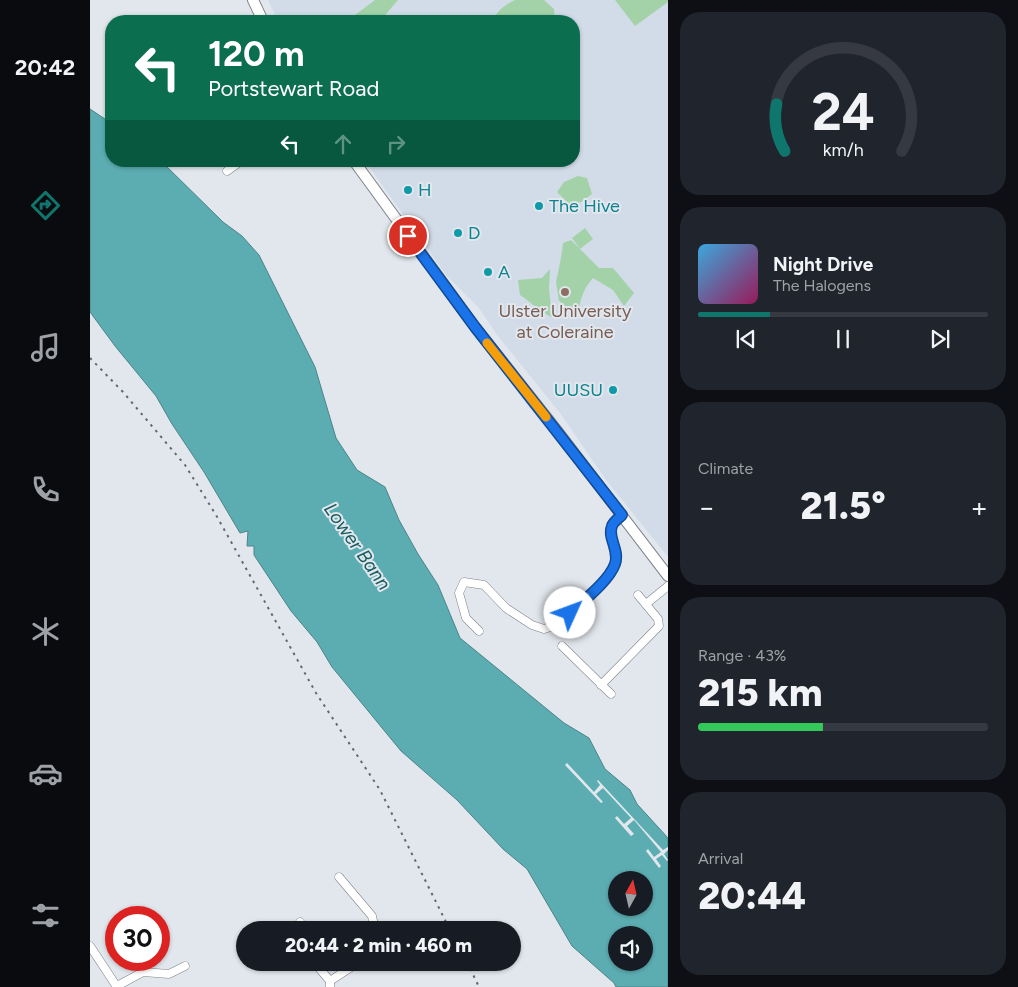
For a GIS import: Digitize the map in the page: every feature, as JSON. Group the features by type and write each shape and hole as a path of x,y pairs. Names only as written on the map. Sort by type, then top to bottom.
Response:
{"main road":[{"path":"253,0 260,15"},
{"path":"358,167 475,327 668,576"}],"street":[{"path":"227,171 233,167"},
{"path":"479,632 466,618 459,593 464,582 484,586 506,608 532,625 544,629 557,625 608,577 615,563 616,549 610,534 612,525 622,515"},
{"path":"646,604 668,586"},
{"path":"601,685 657,629 658,619 638,595"},
{"path":"562,646 611,694"},
{"path":"339,877 372,916 373,921"},
{"path":"90,946 117,987 142,972 169,974 186,966"},
{"path":"321,971 330,984 347,971"}],"shaded area":[{"name":"Ulster University at Coleraine","path":"268,0 668,0 668,557 606,480 560,413 497,335 479,308 446,275 369,167 580,167 580,15 275,15"}],"green space":[{"path":"375,0 398,0 385,15 355,15"},
{"path":"515,0 544,0 554,9 554,15 496,15"},
{"path":"615,0 668,0 668,2 635,26"},
{"path":"578,176 587,178 592,194 583,201 571,206 557,192 564,182"},
{"path":"585,228 593,239 580,249 572,238"},
{"path":"571,240 599,268 613,268 634,293 624,306 613,290 593,278 584,292 579,309 574,312 559,301 556,282 563,243"},
{"path":"550,269 549,288 552,317 520,295 518,280 542,278"}],"water":[{"name":"Lower Bann","path":"90,109 105,119 105,167 167,167 223,222 242,236 259,255 315,367 336,438 357,470 385,487 399,520 438,585 460,638 564,723 589,738 605,769 630,790 637,804 668,838 668,987 616,987 614,983 572,946 527,869 503,849 457,800 401,751 332,667 317,642 291,611 254,555 254,546 247,546 248,531 240,533 156,396 90,312"}],"pier":[{"path":"567,763 594,792 600,785 598,780 663,850 668,847 664,854 668,860 662,855 656,859 661,866 659,868 646,851 648,849 654,857 661,852 634,820 627,826 634,834 631,836 615,818 617,816 624,824 631,818 603,788 596,794 603,802 601,803 565,765"}],"railway":[{"path":"90,358 123,392 185,465 216,515 316,693 380,790 446,921"},
{"path":"471,971 479,987"}],"slow traffic":[{"path":"487,343 546,417"}],"place":[{"name":"H","path":"408,190"},
{"name":"The Hive","path":"539,206"},
{"name":"D","path":"458,233"},
{"name":"A","path":"488,272"},
{"name":"Ulster University at Coleraine","path":"565,292"},
{"name":"UUSU","path":"613,390"}],"route":[{"path":"408,236 475,327 622,515 612,525 610,534 616,549 615,563 608,577 570,613"}]}
